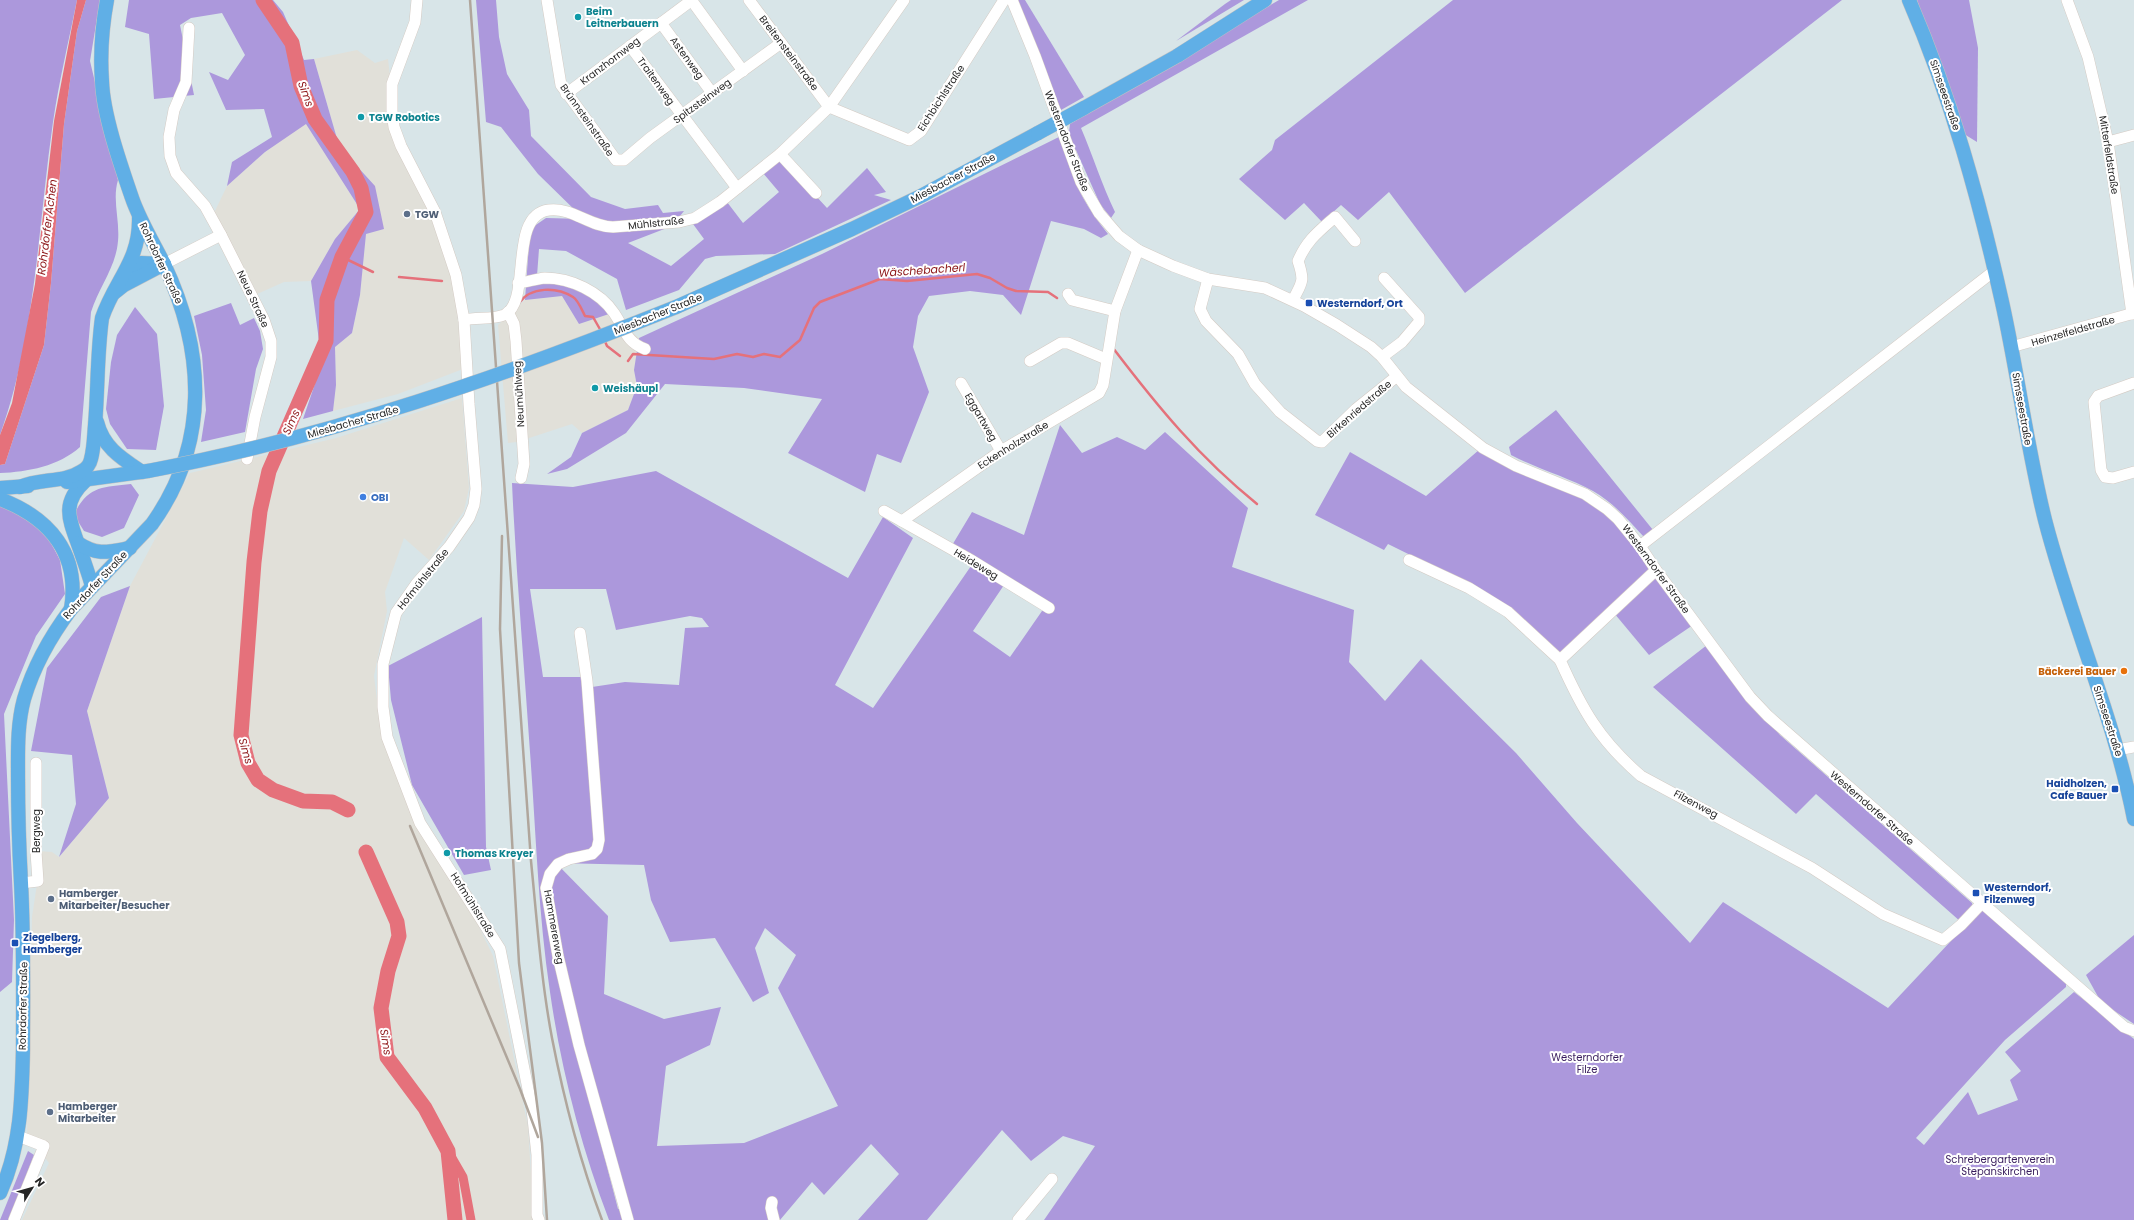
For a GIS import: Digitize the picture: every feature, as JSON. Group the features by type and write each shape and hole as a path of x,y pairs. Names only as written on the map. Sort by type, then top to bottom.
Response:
{"main road":[{"name":"Rohrdorfer Straße","path":"0,1193 7,1179 18,1136 22,1105 24,967 18,818 18,748 20,722 31,678 39,658 71,609 130,548 162,510 180,473 192,432 196,388 194,360 182,308 164,264 139,216 111,132 102,83 102,31 107,0"},
{"name":"Miesbacher Straße","path":"0,488 86,480 145,471 280,442 337,427 420,402 578,346 676,307 859,226 921,196 1177,56 1265,0"},
{"name":"Simsseestraße","path":"1910,0 1939,76 1979,204 2011,347 2033,466 2045,519 2066,597 2117,750 2134,819"},
{"path":"20,487 32,481 62,478 84,470 91,459 96,416 101,330 108,304 129,267 138,238 139,216"},
{"path":"129,267 141,263 164,264"},
{"path":"113,294 124,286 164,264"},
{"path":"96,416 104,441 115,453 145,471"},
{"path":"86,480 73,493 68,511 73,534 78,543 91,588"},
{"path":"0,499 28,512 50,529 57,540 72,573 74,590 71,609"},
{"path":"78,543 94,552 102,553 130,548"},
{"path":"72,573 91,588"}],"street":[{"name":"Hofmühlstraße","path":"416,0 415,22 392,84 392,111 394,127 401,146 435,212 453,262 464,320 468,404 476,489 474,505 469,518 449,547 417,583 396,612 383,664 383,707 387,737 420,823 500,949 532,1109 537,1155 537,1215 539,1220"},
{"path":"692,0 743,71"},
{"name":"Kranzhornweg","path":"566,94 692,0"},
{"name":"Breitensteinstraße","path":"749,0 829,107"},
{"name":"Eichbichlstraße","path":"829,107 909,140 922,131 1004,0"},
{"name":"Westerndorfer Straße","path":"1012,0 1035,56 1081,182 1099,213 1113,229 1138,250 1174,266 1208,279 1265,288 1293,300 1337,325 1371,347 1382,357 1396,377 1483,448 1516,466 1585,494 1597,502 1618,519 1640,546 1750,697 1768,716 2124,1026 2134,1031"},
{"name":"Mitterfeldstraße","path":"2067,0 2088,57 2108,142 2133,314"},
{"name":"Brünnsteinstraße","path":"550,1 558,76 566,94 616,160 624,160"},
{"name":"Mühlstraße","path":"508,312 512,306 518,283 526,230 535,216 542,212 561,210 602,227 679,222 694,218 720,202 780,154 829,107 901,1"},
{"name":"Astenweg","path":"661,23 712,93"},
{"name":"Neue Straße","path":"189,28 186,82 173,116 169,137 170,156 176,173 205,206 264,320 271,341 271,357 255,417 247,459"},
{"name":"Spitzsteinweg","path":"624,160 681,116 781,43"},
{"name":"Traitenweg","path":"630,46 681,116 737,188"},
{"path":"2108,142 2134,135"},
{"path":"780,154 816,193"},
{"path":"1293,300 1303,280 1303,273 1298,261 1304,247 1317,232 1335,217 1355,241"},
{"path":"164,264 221,236"},
{"name":"Eckenholzstraße","path":"902,521 1001,451 1099,393 1102,385 1115,311 1138,250"},
{"path":"1640,546 1994,271"},
{"path":"518,283 546,278 574,283 583,287 597,296 613,312 630,340 635,345 645,349"},
{"path":"1382,357 1402,342 1419,322 1419,317 1384,278"},
{"name":"Birkenriedstraße","path":"1208,279 1200,309 1206,321 1238,354 1255,384 1280,412 1317,441 1322,442 1356,409 1396,377"},
{"path":"1068,294 1072,300 1115,311"},
{"path":"464,320 496,316 508,312"},
{"name":"Neumühlweg","path":"508,312 514,324 516,341 524,464 521,478"},
{"name":"Heinzelfeldstraße","path":"2011,347 2133,314"},
{"path":"1030,361 1061,343 1068,343 1106,359"},
{"name":"Eggartweg","path":"961,383 1001,451"},
{"path":"2134,383 2098,396 2094,402 2101,470 2105,477 2113,478 2134,472"},
{"name":"Heideweg","path":"884,511 971,560 1049,608"},
{"path":"1409,560 1469,588 1508,612 1560,660 1656,570"},
{"name":"Hammererweg","path":"580,633 587,681 599,840 597,849 592,854 569,859 558,864 550,874 546,888 558,956 579,1045 628,1220"},
{"name":"Filzenweg","path":"1560,660 1576,696 1599,733 1624,761 1641,776 1812,868 1883,914 1943,940 1961,925 1982,903"},
{"path":"2117,750 2134,747"},
{"name":"Bergweg","path":"21,883 38,881 36,852 36,763"},
{"path":"14,1220 44,1146 18,1136"},
{"path":"1018,1220 1052,1179"},
{"path":"772,1202 771,1208 774,1220"}],"shaded area":[{"path":"357,50 375,63 388,59 396,129 452,265 463,369 398,394 333,411 336,385 335,347 352,333 360,295 366,234 384,229 355,164 338,142 314,59"},
{"path":"306,123 360,209 335,239 311,281 284,282 255,295 214,213 227,186 265,152"},
{"path":"562,296 579,324 609,314 639,338 634,370 637,386 628,410 582,433 572,424 517,442 508,443 498,325 525,300"},
{"path":"462,398 469,488 464,511 429,560 404,538 385,592 387,611 374,676 384,743 469,906 493,956 528,1127 534,1220 22,1220 49,1163 27,1135 32,917 37,884 38,851 52,852 59,857 109,798 87,711 130,586 190,473 336,438"}],"green space":[{"path":"0,0 77,0 53,122 29,319 12,397 0,435"},
{"path":"86,0 100,0 90,61 118,180 116,188 118,233 117,250 111,268 91,312 80,447 63,459 43,467 0,473 0,465 5,464 44,345 51,283 64,124 77,31"},
{"path":"129,0 273,0 283,12 304,60 314,59 338,142 375,186 384,229 366,234 360,295 352,333 335,347 336,385 333,411 303,419 322,363 311,281 335,239 360,209 306,124 265,152 227,186 232,162 272,137 264,109 226,110 209,72 228,80 245,55 222,13 191,18 180,25 194,95 154,99 149,34 125,27"},
{"path":"476,0 496,0 499,37 507,74 529,110 531,136 591,197 625,209 658,205 663,213 684,211 672,226 628,243 671,266 704,239 693,224 727,202 743,223 779,192 763,173 781,158 827,208 867,168 886,192 874,195 891,200 775,254 716,256 705,259 679,290 626,310 617,279 566,251 539,249 537,276 591,295 609,314 579,324 562,296 525,300 530,229 546,218 584,219 538,174 501,127 486,122"},
{"path":"1018,0 1025,0 1084,97 1061,110"},
{"path":"1231,0 1244,0 1176,41 1225,4"},
{"path":"1279,0 1308,0 1081,128 1115,212 1111,218 1100,204 1076,150 1066,155 1073,177 1082,197 1108,234 1101,238 1084,229 1051,221 1021,315 1003,295 970,291 929,296 918,316 913,347 929,392 901,463 877,454 865,492 788,453 822,399 744,388 665,384 626,433 567,469 547,474 571,457 582,433 628,410 637,386 634,370 639,338 822,254 1069,132 1070,124"},
{"path":"1453,0 1842,0 1465,293 1389,192 1358,220 1341,205 1322,222 1304,203 1285,220 1239,179 1272,150 1275,140"},
{"path":"1917,0 1969,0 1978,48 1977,142 1964,134"},
{"path":"231,303 240,325 254,318 260,331 263,349 256,369 245,432 201,442 206,410 202,355 194,316"},
{"path":"135,307 157,334 164,406 156,450 127,449 110,424 106,409 111,362 117,335"},
{"path":"1556,410 1653,530 1644,537 1614,506 1593,491 1511,455 1509,447"},
{"path":"1060,425 1082,453 1117,437 1145,450 1165,432 1248,508 1232,567 1354,610 1349,662 1385,701 1421,659 1516,753 1577,823 1690,943 1723,902 1888,1008 1981,909 2066,979 2066,987 2005,1040 1916,1138 1924,1145 1968,1092 1978,1115 2018,1100 2010,1080 2021,1071 2005,1052 2074,992 2134,1039 2134,1220 1044,1220 1095,1146 1063,1136 1031,1161 1002,1130 927,1220 858,1220 899,1174 871,1144 824,1195 812,1182 780,1220 609,1220 573,1108 560,1050 546,962 538,872 512,483 573,487 656,471 848,578 883,517 913,538 835,685 873,708 971,566 1004,585 973,631 1010,657 1042,611 1049,606 951,547 972,512 1024,535","holes":["530,589 606,589 616,630 690,616 702,618 709,627 685,628 679,685 625,682 592,687 584,677 543,677","556,863 644,865 651,900 670,942 715,938 753,1002 769,993 755,948 765,928 796,955 778,988 838,1106 744,1143 657,1146 666,1066 710,1045 721,1007 664,1019 604,994 608,916","593,1113 627,1208 618,1209"]},
{"path":"1480,449 1580,496 1610,516 1651,569 1563,653 1558,654 1467,583 1388,544 1384,550 1315,515 1350,452 1426,496"},
{"path":"131,484 139,495 124,528 102,537 84,531 74,515 84,498 90,493 104,487"},
{"path":"0,506 7,508 43,528 60,560 65,594 36,636 4,714 14,920 12,982 0,992"},
{"path":"1656,578 1693,625 1649,655 1614,613"},
{"path":"130,586 87,711 109,798 59,857 76,804 72,755 31,751 47,668 101,597"},
{"path":"482,617 486,847 491,870 464,875 412,785 391,700 388,666"},
{"path":"1707,645 1780,735 1972,903 1973,908 1961,922 1816,794 1796,814 1653,687"},
{"path":"2134,935 2134,1024 2101,1002 2086,975"},
{"path":"28,1151 34,1155 9,1220 0,1220"}],"water":[{"name":"Rohrdorfer Achen","path":"77,0 86,0 77,31 64,124 51,283 44,345 5,464 0,465 0,435 12,403 35,284 54,121"}],"waterway":[{"name":"Sims","path":"263,0 292,43 301,86 315,119 353,172 361,188 366,212 342,257 327,300 326,341 269,471 260,511 254,562 241,735 248,763 258,780 273,790 303,801 332,802 348,810"},
{"path":"342,257 373,272"},
{"name":"Wäschebacherl","path":"628,361 633,354 714,359 737,354 753,357 764,354 780,357 800,340 814,308 820,302 880,279 907,281 977,274 990,278 1007,288 1016,291 1048,292 1057,298"},
{"path":"399,277 442,281"},
{"name":"Wäschebacherl","path":"519,303 530,293 544,290 560,291 577,300 585,316 593,317 601,331"},
{"name":"Wäschebacherl","path":"604,339 607,346 620,356"},
{"path":"1113,348 1146,391 1198,450 1257,504"},
{"name":"Sims","path":"366,852 397,922 399,936 388,971 381,1008 387,1057 425,1108 448,1151 455,1220"},
{"name":"Sims","path":"448,1151 463,1177 471,1220"}],"railway":[{"path":"470,0 531,861 540,950 548,1016 562,1084 573,1130 602,1220"},
{"path":"502,536 500,629 519,963 542,1143 547,1220"},
{"path":"410,826 520,1089 538,1137"}],"place":[{"name":"Beim Leitnerbauern","path":"578,17"},
{"name":"TGW Robotics","path":"361,117"},
{"name":"TGW","path":"407,214"},
{"name":"Westerndorf, Ort","path":"1309,303"},
{"name":"Weishäupl","path":"595,388"},
{"name":"OBI","path":"363,497"},
{"name":"Bäckerei Bauer","path":"2124,671"},
{"name":"Haidholzen, Cafe Bauer","path":"2115,789"},
{"name":"Thomas Kreyer","path":"447,853"},
{"name":"Westerndorf, Filzenweg","path":"1976,893"},
{"name":"Hamberger Mitarbeiter/Besucher","path":"51,899"},
{"name":"Ziegelberg, Hamberger","path":"15,943"},
{"name":"Hamberger Mitarbeiter","path":"50,1112"}],"park label":[{"name":"Westerndorfer Filze","path":"1587,1062"},
{"name":"Schrebergartenverein Stepanskirchen","path":"2000,1164"}]}
